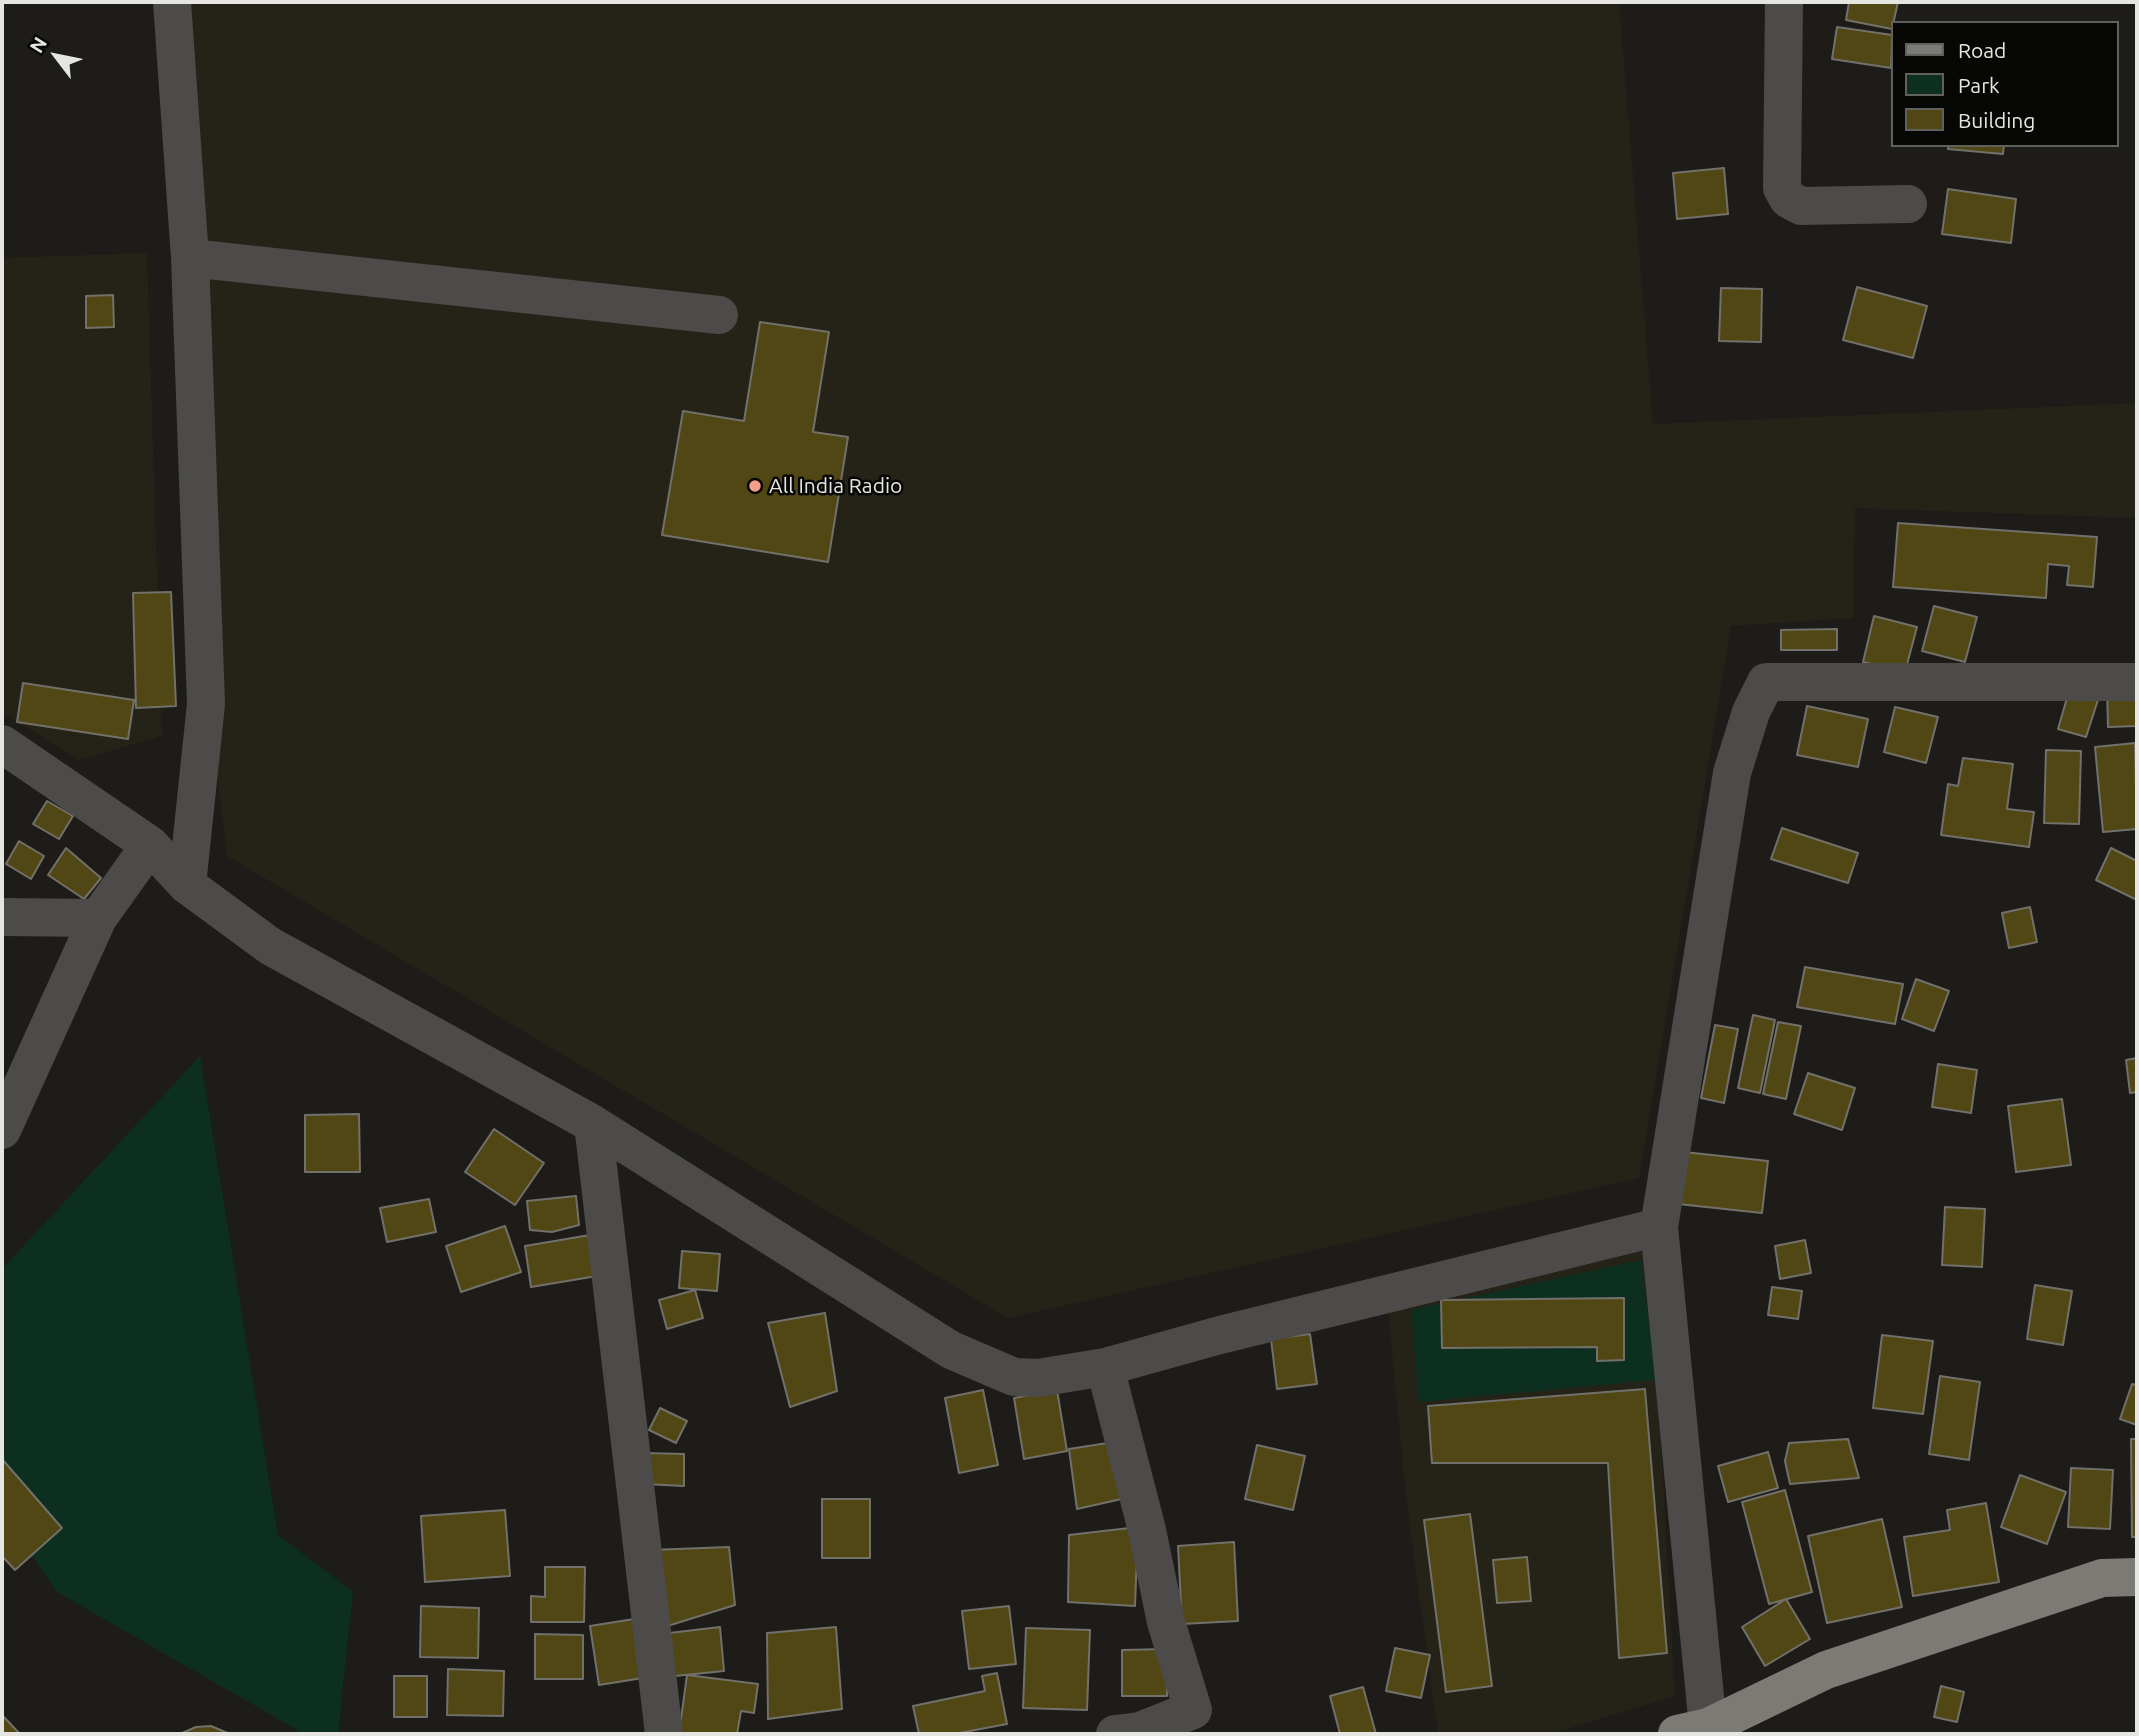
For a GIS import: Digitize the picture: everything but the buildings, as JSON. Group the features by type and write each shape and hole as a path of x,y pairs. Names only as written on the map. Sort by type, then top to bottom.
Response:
{"main road":[{"path":"1692,1731 1826,1670 2102,1578 2137,1577"}],"street":[{"path":"172,2 190,258 206,704 187,886"},
{"path":"1784,2 1782,188 1788,199 1801,205 1908,204"},
{"path":"190,258 719,315"},
{"path":"1692,1731 1659,1227 1732,773 1751,712 1766,682 2137,682"},
{"path":"2,744 150,845 187,886 270,946 593,1124 951,1350 1014,1377 1038,1377 1105,1367 1233,1332 1659,1227"},
{"path":"2,1130 97,918 150,845"},
{"path":"2,917 97,918"},
{"path":"593,1124 664,1734"},
{"path":"1105,1367 1147,1530 1166,1622 1196,1722 1115,1734"}],"shaded area":[{"name":"All India Radio","path":"172,2 1619,2 1653,424 2137,403 2137,518 1855,508 1853,618 1731,626 1639,1178 1008,1318 227,856 203,657"},
{"path":"147,253 162,736 79,760 2,712 2,258"},
{"path":"1646,1250 1658,1391 1675,1696 1550,1734 1438,1734 1406,1498 1388,1310"}],"green space":[{"path":"200,1056 278,1535 353,1592 338,1734 304,1734 57,1592 2,1513 2,1269"},
{"path":"1641,1260 1656,1380 1419,1402 1411,1310"}],"place":[{"name":"All India Radio","path":"755,486"}]}
